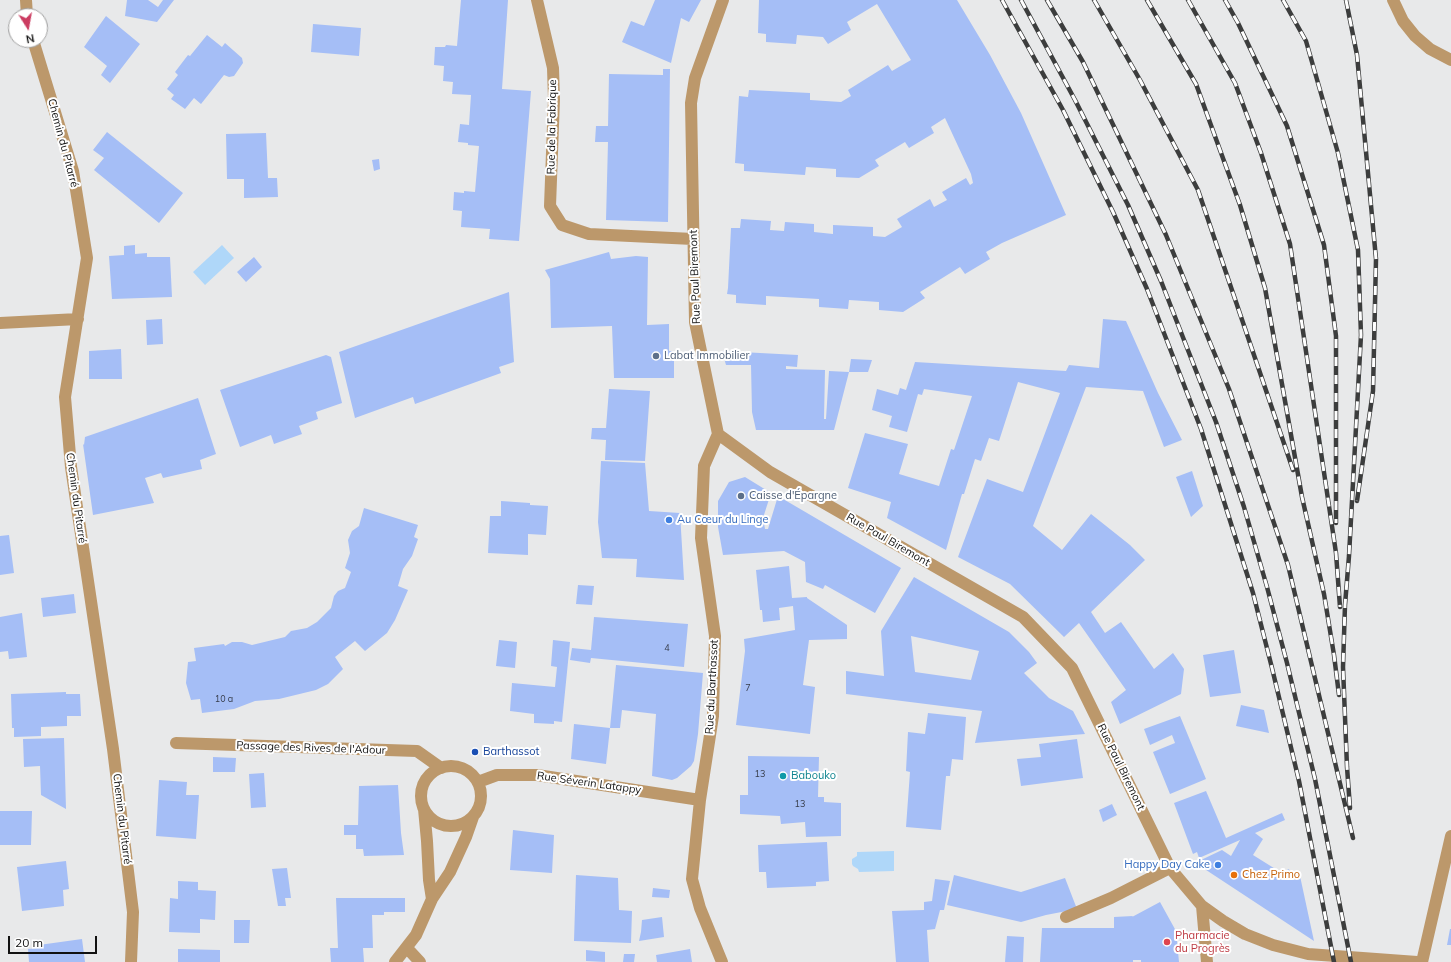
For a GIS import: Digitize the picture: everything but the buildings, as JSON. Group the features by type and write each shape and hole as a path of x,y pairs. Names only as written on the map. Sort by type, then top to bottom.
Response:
{"street":[{"name":"Rue de la Fabrique","path":"537,0 553,68 554,99 550,206 562,225 589,234 693,239"},
{"name":"Rue Paul Biremont","path":"723,0 695,78 690,103 695,322 718,434 770,472 1023,617 1072,668 1170,868 1202,906 1245,934 1273,945 1308,954 1417,962"},
{"path":"1393,0 1403,21 1415,36 1430,49 1451,60"},
{"name":"Chemin du Pitarré","path":"35,48 72,171 87,258 65,397 71,467 113,749 133,912 131,962"},
{"path":"0,323 78,318"},
{"name":"Rue du Barthassot","path":"718,434 704,466 701,538 715,636 713,716 700,800 692,879 700,908 722,962"},
{"name":"Passage des Rives de l'Adour","path":"176,743 417,751 441,768"},
{"path":"395,962 416,936 432,899 450,872 481,800 481,790 478,782 470,773 461,768 450,766 441,768 432,773 422,790 429,880 432,899"},
{"name":"Rue Séverin Latappy","path":"478,782 497,775 537,775 700,800"},
{"path":"424,809 433,820 446,825 461,825 473,817"},
{"path":"1422,962 1451,836"},
{"path":"1066,917 1111,898 1170,868"},
{"path":"1202,906 1207,962"},
{"path":"407,948 420,962"}],"water":[{"path":"222,245 234,258 205,285 193,272"},
{"path":"894,851 894,871 859,872 858,869 852,864 852,859 857,856 857,852"}],"railway":[{"path":"1002,0 1063,110 1113,212 1147,289 1201,429 1253,593 1272,668 1299,781 1334,962"},
{"path":"1021,0 1075,100 1128,205 1161,281 1216,422 1244,507 1287,663 1315,779 1351,962"},
{"path":"1047,0 1083,62 1166,235 1229,389 1288,565 1353,838"},
{"path":"1094,0 1140,80 1198,190 1293,470"},
{"path":"1147,0 1196,84 1240,205 1265,288 1302,497 1324,594 1339,695"},
{"path":"1188,0 1235,83 1261,153 1290,244 1336,553 1340,607"},
{"path":"1225,0 1238,23 1287,126 1324,245 1336,336 1336,523"},
{"path":"1283,0 1306,41 1338,153 1358,250 1361,335 1345,605 1343,667 1350,808"},
{"path":"1346,0 1357,55 1376,259 1373,391 1357,501"}],"place":[{"name":"Labat Immobilier","path":"656,356"},
{"name":"Caisse d'Épargne","path":"741,496"},
{"name":"Au Cœur du Linge","path":"669,520"},
{"name":"Barthassot","path":"475,752"},
{"name":"Babouko","path":"783,776"},
{"name":"Happy Day Cake","path":"1218,865"},
{"name":"Chez Primo","path":"1234,875"},
{"name":"Pharmacie du Progrès","path":"1167,942"}]}
